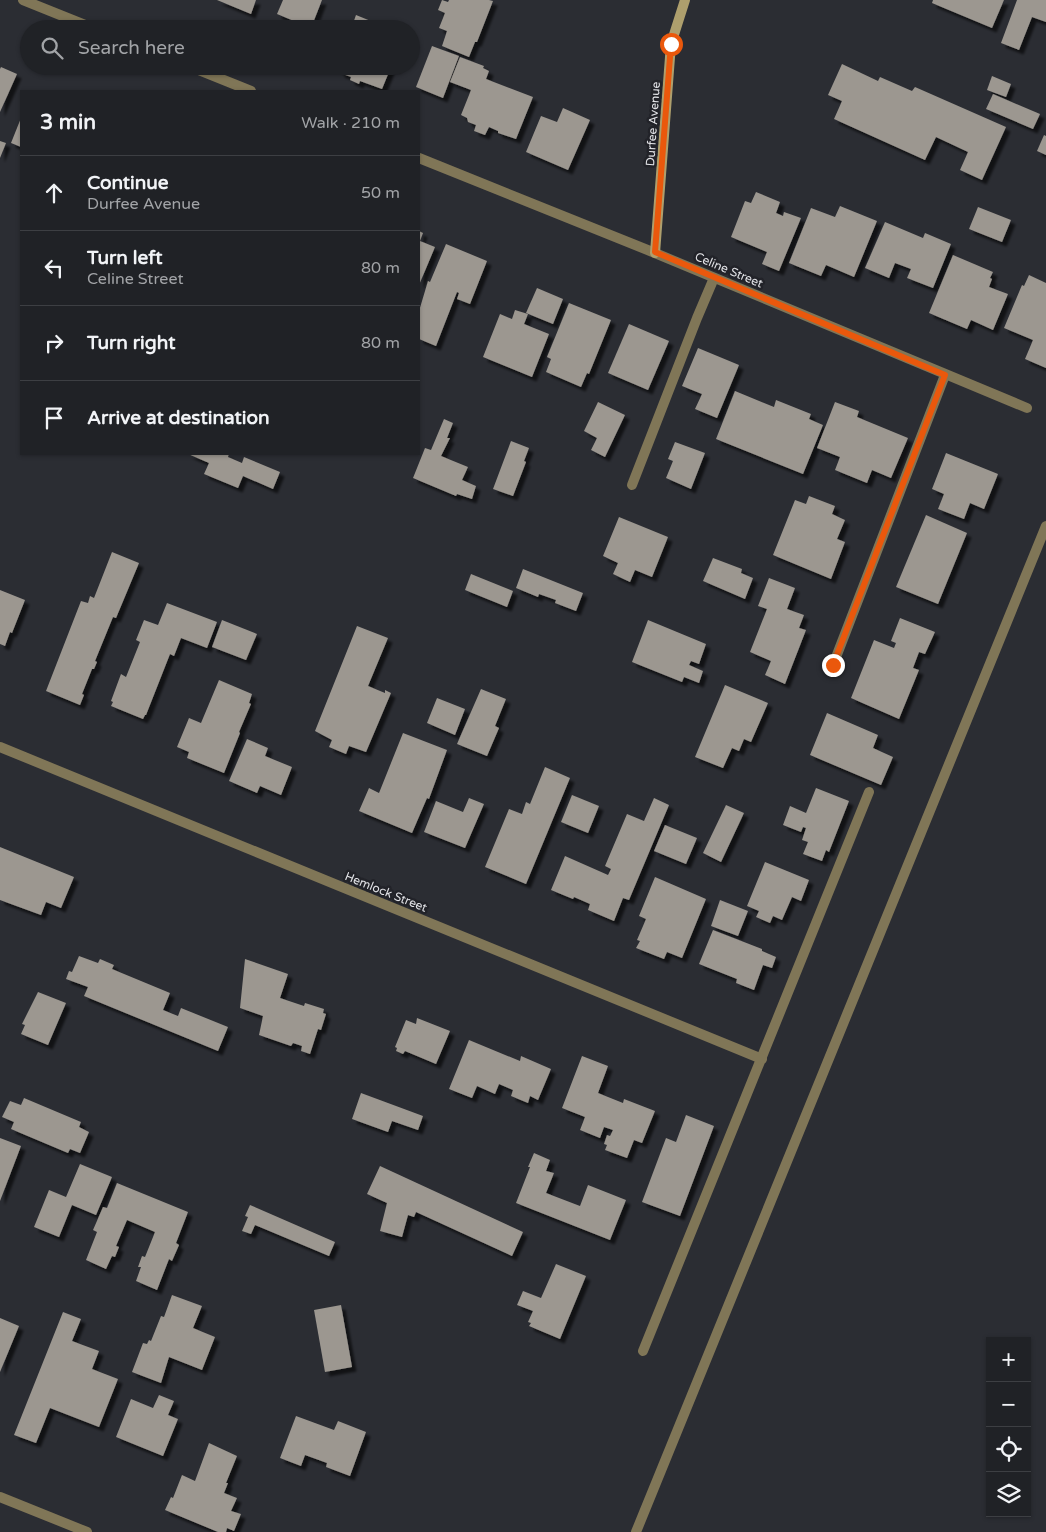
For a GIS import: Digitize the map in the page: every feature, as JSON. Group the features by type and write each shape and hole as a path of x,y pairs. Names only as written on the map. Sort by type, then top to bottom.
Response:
{"street":[{"path":"23,0 73,20"},
{"name":"Durfee Avenue","path":"655,252 671,44 685,0"},
{"path":"211,75 249,90"},
{"name":"Celine Street","path":"420,158 655,252 1027,408"},
{"path":"632,485 714,278"},
{"path":"833,665 945,375"},
{"path":"636,1532 1046,526"},
{"name":"Hemlock Street","path":"0,747 762,1059"},
{"path":"643,1351 869,792"},
{"path":"0,1497 87,1532"}],"building":[{"path":"217,0 256,0 251,14"},
{"path":"283,0 322,0 314,20 292,20 277,14"},
{"path":"442,0 448,2 449,0 493,1 469,57 442,46 447,31 439,28 445,13 438,10"},
{"path":"933,0 1004,0 992,28 932,3"},
{"path":"1017,0 1046,0 1046,22 1032,17 1019,50 1001,43"},
{"path":"356,15 368,20 354,20"},
{"path":"432,46 459,56 443,98 416,87"},
{"path":"460,57 484,66 483,68 489,71 486,79 533,97 516,139 498,133 498,131 489,127 485,135 474,131 476,125 468,122 467,118 461,115 471,90 450,82"},
{"path":"842,64 878,81 880,77 912,91 915,87 1006,127 982,180 960,170 968,152 936,137 925,160 834,119 842,101 828,95"},
{"path":"1,67 17,74 0,112 0,69"},
{"path":"346,75 388,75 382,89 360,81 359,84 350,80 351,77"},
{"path":"992,76 1011,84 1006,97 987,90"},
{"path":"993,94 1040,114 1033,129 986,109"},
{"path":"563,108 590,120 568,170 526,152 541,116 557,122"},
{"path":"20,120 20,147 11,143"},
{"path":"1044,135 1046,136 1046,155 1037,151"},
{"path":"0,141 6,143 0,158"},
{"path":"756,192 780,202 776,213 783,216 784,212 801,218 779,271 762,264 767,252 731,237 745,201 751,203"},
{"path":"840,206 877,221 854,277 826,265 821,276 789,263 811,208 835,217"},
{"path":"978,207 1011,220 1002,242 969,229"},
{"path":"885,222 923,238 925,233 951,244 933,288 907,278 911,269 895,263 889,278 865,268"},
{"path":"420,241 435,247 420,283"},
{"path":"446,244 487,261 470,304 457,299 459,293 457,292 436,346 420,339 420,308 428,281 430,282"},
{"path":"953,255 993,272 989,287 1008,294 993,330 971,320 967,329 929,313"},
{"path":"1029,275 1046,283 1046,368 1025,359 1033,340 1004,328 1022,285 1024,286"},
{"path":"537,288 563,299 553,324 526,313"},
{"path":"569,303 611,320 589,374 587,373 581,387 546,372 551,359 547,357"},
{"path":"515,310 528,314 524,324 549,334 532,377 483,357 500,314 512,319"},
{"path":"629,324 669,341 648,390 608,373"},
{"path":"698,348 739,365 717,418 695,409 702,394 682,386"},
{"path":"735,391 774,407 776,400 811,414 809,419 823,425 803,474 716,439"},
{"path":"598,402 625,415 605,457 591,450 597,438 584,431"},
{"path":"835,402 859,411 857,417 908,438 891,478 872,470 867,483 835,470 840,457 817,448"},
{"path":"444,419 453,423 447,438 450,438 441,456 468,467 462,480 476,486 472,499 457,494 456,496 413,478 425,448 431,450"},
{"path":"511,441 529,448 524,461 526,462 513,496 493,489"},
{"path":"675,442 705,453 691,489 666,478 673,461 668,459"},
{"path":"946,453 998,474 984,509 970,503 964,519 938,509 944,494 932,489"},
{"path":"190,455 229,455 228,457 242,463 244,457 280,472 273,489 243,476 238,488 204,474 209,463"},
{"path":"809,496 835,506 832,514 845,520 837,539 845,542 831,579 773,555 795,500 806,504"},
{"path":"926,515 967,533 938,604 896,587"},
{"path":"619,517 668,537 652,577 635,570 630,582 613,574 618,563 603,556"},
{"path":"112,552 139,563 116,618 113,617 95,661 97,662 94,669 92,669 82,694 84,695 80,705 46,691 81,601 88,603 90,596 94,598"},
{"path":"713,558 742,569 741,573 753,578 745,599 703,581"},
{"path":"523,569 583,593 576,611 555,603 556,600 539,594 538,597 516,588"},
{"path":"471,574 513,591 507,607 465,590"},
{"path":"769,578 795,588 787,609 804,615 799,628 806,630 785,684 765,675 771,661 750,652 767,609 758,606"},
{"path":"0,590 25,600 5,646 0,644"},
{"path":"167,603 217,622 207,648 181,638 174,656 170,654 143,719 111,706 113,702 111,701 121,674 126,677 140,642 136,640 144,620 158,625"},
{"path":"900,618 935,632 925,654 919,652 913,668 919,670 899,719 851,698 874,640 894,648 896,643 891,641"},
{"path":"222,620 257,634 246,660 212,647"},
{"path":"648,620 706,644 699,664 691,661 689,665 703,671 699,683 684,677 682,682 632,662"},
{"path":"357,626 388,638 368,686 385,693 385,690 391,693 366,752 349,746 346,754 329,747 332,740 315,731"},
{"path":"219,680 252,694 249,703 251,704 224,773 187,758 189,752 177,747 189,718 201,723"},
{"path":"725,685 768,703 751,742 744,739 739,751 732,748 723,768 695,757"},
{"path":"481,689 506,699 495,726 499,728 487,756 457,744"},
{"path":"437,698 465,709 455,735 427,723"},
{"path":"827,713 878,735 873,748 893,757 881,785 810,755"},
{"path":"403,733 447,750 429,799 427,798 412,833 359,811 369,788 379,793"},
{"path":"247,739 268,748 265,756 292,767 281,795 260,786 257,793 229,781"},
{"path":"545,767 570,778 526,884 485,867 509,809 522,814 526,802 530,804"},
{"path":"816,788 849,801 829,852 826,850 822,861 803,854 808,842 802,840 806,828 803,827 801,832 783,825 790,806 806,813"},
{"path":"572,795 599,806 588,833 561,822"},
{"path":"469,798 484,804 465,848 424,832 436,801 463,812"},
{"path":"654,798 669,805 629,900 623,898 614,921 588,910 590,904 551,890 565,856 608,875 611,869 605,866 627,814 644,821"},
{"path":"726,805 744,813 721,862 703,853"},
{"path":"665,825 697,838 686,864 654,851"},
{"path":"0,847 74,877 61,908 46,902 41,915 0,900"},
{"path":"765,862 809,880 801,901 792,897 782,920 773,916 770,923 756,917 759,911 747,906"},
{"path":"655,877 706,899 682,958 667,952 664,959 636,948 640,941 637,940 646,919 639,916"},
{"path":"720,900 748,911 738,936 711,926"},
{"path":"713,930 762,949 762,951 776,957 772,968 763,965 754,990 736,983 737,979 699,964"},
{"path":"79,956 98,963 100,959 114,965 112,969 170,993 163,1010 178,1016 181,1008 228,1027 218,1051 84,996 88,987 66,979 69,971 72,972"},
{"path":"245,959 288,974 280,998 304,1006 305,1003 324,1009 323,1013 326,1014 321,1030 318,1029 310,1054 301,1051 302,1046 293,1043 291,1046 259,1035 263,1016 240,1008"},
{"path":"38,992 66,1003 48,1045 21,1034 25,1025 22,1024"},
{"path":"417,1018 450,1031 436,1064 405,1051 403,1054 396,1051 397,1048 395,1047 406,1020 416,1024"},
{"path":"469,1040 520,1061 521,1056 551,1069 538,1100 530,1096 528,1103 511,1096 513,1090 499,1084 495,1094 477,1086 472,1098 449,1089"},
{"path":"582,1056 608,1066 598,1093 623,1103 624,1099 655,1111 642,1143 634,1140 627,1158 605,1150 607,1145 604,1144 607,1135 610,1136 613,1130 604,1127 600,1138 580,1130 585,1117 562,1108"},
{"path":"361,1093 423,1116 418,1130 392,1121 388,1132 352,1119"},
{"path":"24,1098 81,1122 79,1127 89,1132 80,1153 70,1149 68,1153 11,1129 14,1122 2,1117 10,1101 21,1105"},
{"path":"686,1115 714,1126 680,1216 642,1202 666,1138 676,1142"},
{"path":"0,1138 21,1146 0,1201"},
{"path":"534,1153 550,1160 546,1171 554,1173 546,1193 580,1206 588,1185 626,1200 610,1240 516,1203"},
{"path":"80,1164 112,1177 96,1215 72,1205 59,1237 34,1227 49,1190 66,1197"},
{"path":"380,1166 523,1232 512,1256 416,1212 414,1217 408,1215 402,1237 380,1231 387,1203 367,1194"},
{"path":"117,1183 188,1212 176,1243 179,1245 172,1261 169,1259 157,1290 136,1281 141,1267 138,1267 142,1256 145,1257 155,1232 127,1220 116,1246 119,1247 115,1257 112,1256 106,1269 86,1260 97,1232 93,1230 103,1207 107,1208"},
{"path":"250,1205 335,1242 329,1256 255,1225 251,1234 242,1231 248,1217 245,1216"},
{"path":"556,1264 586,1276 560,1339 529,1326 531,1323 528,1322 533,1311 517,1305 523,1291 541,1298"},
{"path":"172,1295 202,1306 193,1328 215,1337 202,1370 169,1357 161,1383 132,1372 143,1343 147,1344 149,1340 151,1341 161,1316 164,1317"},
{"path":"341,1305 352,1367 325,1372 314,1310"},
{"path":"63,1312 81,1319 72,1341 99,1351 92,1369 118,1379 99,1427 50,1408 36,1443 14,1435"},
{"path":"0,1318 19,1326 0,1372"},
{"path":"159,1395 174,1401 168,1415 178,1419 163,1456 116,1437 131,1399 153,1408"},
{"path":"296,1416 334,1430 338,1421 366,1432 350,1476 326,1467 327,1463 305,1455 301,1466 280,1458"},
{"path":"209,1443 237,1456 224,1493 237,1498 231,1511 241,1514 234,1531 227,1528 226,1532 218,1532 165,1510 171,1497 173,1498 182,1475 195,1481"}],"route":[{"path":"671,44 655,252 945,375 833,665"}]}
